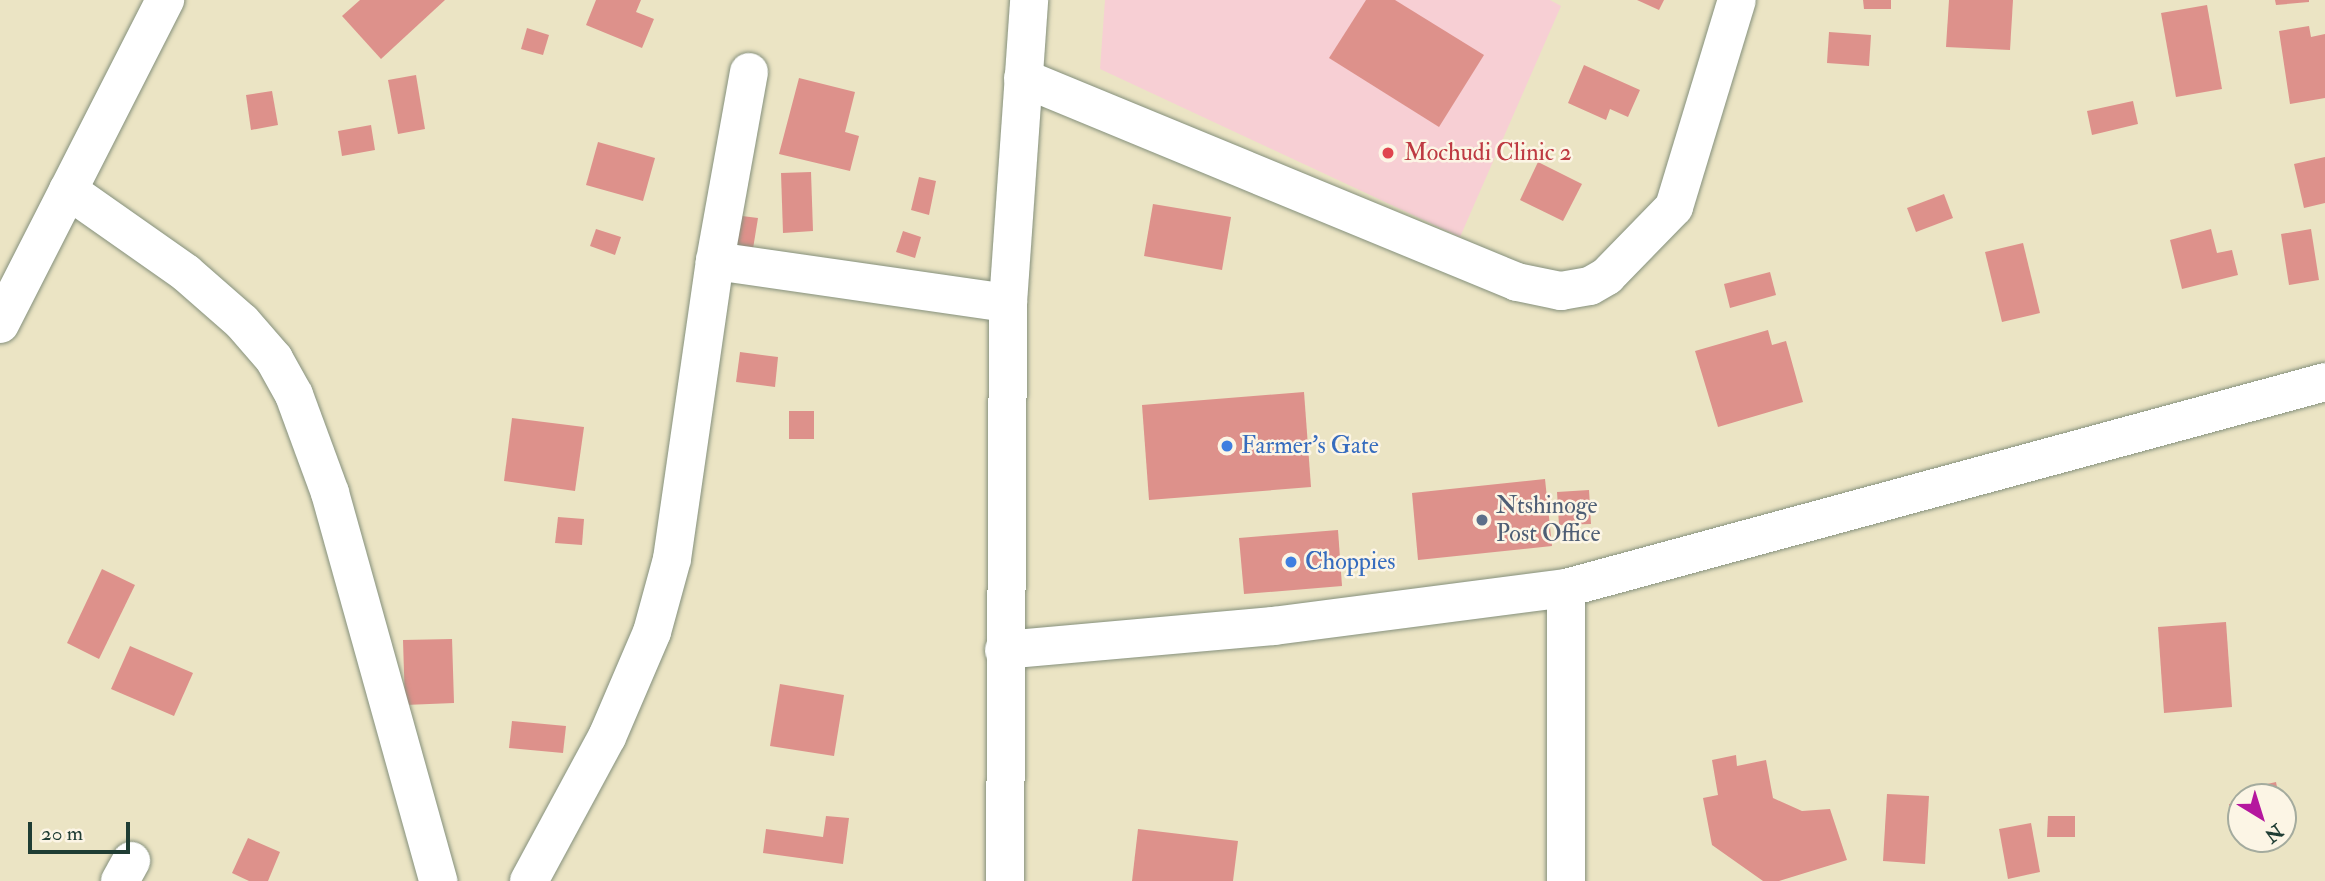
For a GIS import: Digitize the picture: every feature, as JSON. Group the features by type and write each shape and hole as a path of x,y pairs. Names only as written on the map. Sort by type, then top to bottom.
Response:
{"street":[{"path":"0,324 165,0"},
{"path":"1005,881 1004,650 1008,303 1029,0"},
{"path":"1023,78 1517,282 1561,291 1590,286 1607,276 1674,207 1737,0"},
{"path":"529,881 607,737 652,632 672,559 715,261 749,72"},
{"path":"68,190 186,273 242,322 274,359 294,395 330,493 438,881"},
{"path":"715,261 1008,303"},
{"path":"1004,650 1274,626 1566,588 2325,382"},
{"path":"1566,588 1566,881"}],"shaded area":[{"name":"Mochudi Clinic 2","path":"1105,0 1550,0 1561,6 1460,237 1100,69"}],"building":[{"path":"360,0 445,0 381,59 342,16"},
{"path":"596,0 641,0 636,12 654,19 642,48 586,25"},
{"path":"1366,0 1395,0 1484,55 1439,127 1329,58"},
{"path":"1637,0 1664,0 1659,10"},
{"path":"1863,0 1891,0 1891,9 1864,9"},
{"path":"1949,0 2013,0 2010,50 1946,47"},
{"path":"2275,0 2309,0 2309,2 2276,5"},
{"path":"2207,5 2222,89 2176,97 2161,13"},
{"path":"2309,26 2311,37 2325,34 2325,98 2290,104 2279,31"},
{"path":"527,28 549,35 543,55 521,49"},
{"path":"1829,32 1871,35 1869,66 1827,63"},
{"path":"1584,65 1640,90 1628,117 1610,109 1606,120 1568,103"},
{"path":"416,75 425,129 398,134 388,80"},
{"path":"799,78 855,92 845,132 859,136 850,171 779,154"},
{"path":"272,91 278,125 251,130 246,95"},
{"path":"2133,101 2138,124 2092,135 2087,111"},
{"path":"371,125 375,150 342,156 338,131"},
{"path":"598,142 655,158 643,201 586,185"},
{"path":"2325,157 2325,203 2304,208 2294,164"},
{"path":"1538,162 1582,184 1563,221 1520,200"},
{"path":"811,172 813,231 783,233 781,173"},
{"path":"919,177 936,181 929,215 911,210"},
{"path":"1944,194 1953,218 1916,232 1907,208"},
{"path":"1153,204 1231,217 1222,270 1144,256"},
{"path":"726,214 758,218 751,261 720,257"},
{"path":"596,229 621,237 615,255 590,246"},
{"path":"2211,229 2217,253 2232,250 2238,275 2182,289 2170,240"},
{"path":"2311,229 2319,280 2289,285 2281,234"},
{"path":"903,231 921,237 915,258 896,252"},
{"path":"2023,243 2040,313 2002,322 1985,252"},
{"path":"1770,272 1776,295 1730,308 1724,284"},
{"path":"1768,330 1772,345 1786,341 1803,402 1718,427 1695,351"},
{"path":"740,352 778,357 775,387 736,382"},
{"name":"Farmer's Gate","path":"1304,392 1311,487 1149,500 1142,405"},
{"path":"789,411 814,411 814,439 789,439"},
{"path":"512,418 584,427 575,491 504,481"},
{"name":"Ntshinoge Post Office","path":"1545,479 1552,546 1418,560 1412,493"},
{"path":"1589,490 1591,524 1559,525 1557,492"},
{"path":"558,517 584,519 582,545 555,543"},
{"name":"Choppies","path":"1338,530 1342,586 1244,594 1239,538"},
{"path":"102,569 135,585 99,659 67,643"},
{"path":"2226,622 2232,707 2164,713 2158,627"},
{"path":"452,639 454,703 405,705 403,640"},
{"path":"130,646 193,673 174,716 111,689"},
{"path":"780,684 844,695 834,756 770,746"},
{"path":"512,721 566,726 563,753 509,748"},
{"path":"1736,755 1737,766 1766,760 1773,798 1802,811 1830,809 1847,860 1779,881 1763,881 1712,845 1703,798 1718,795 1712,760"},
{"path":"1887,794 1929,796 1925,864 1883,861"},
{"path":"826,816 849,818 843,864 763,853 766,829 823,837"},
{"path":"2048,816 2075,816 2075,837 2047,837"},
{"path":"2031,823 2040,872 2008,879 1999,829"},
{"path":"1138,829 1238,841 1233,881 1132,881"},
{"path":"248,838 280,852 268,881 249,881 232,873"}],"place":[{"name":"Mochudi Clinic 2","path":"1388,153"},
{"name":"Farmer's Gate","path":"1227,446"},
{"name":"Ntshinoge Post Office","path":"1482,520"},
{"name":"Choppies","path":"1291,562"}]}
